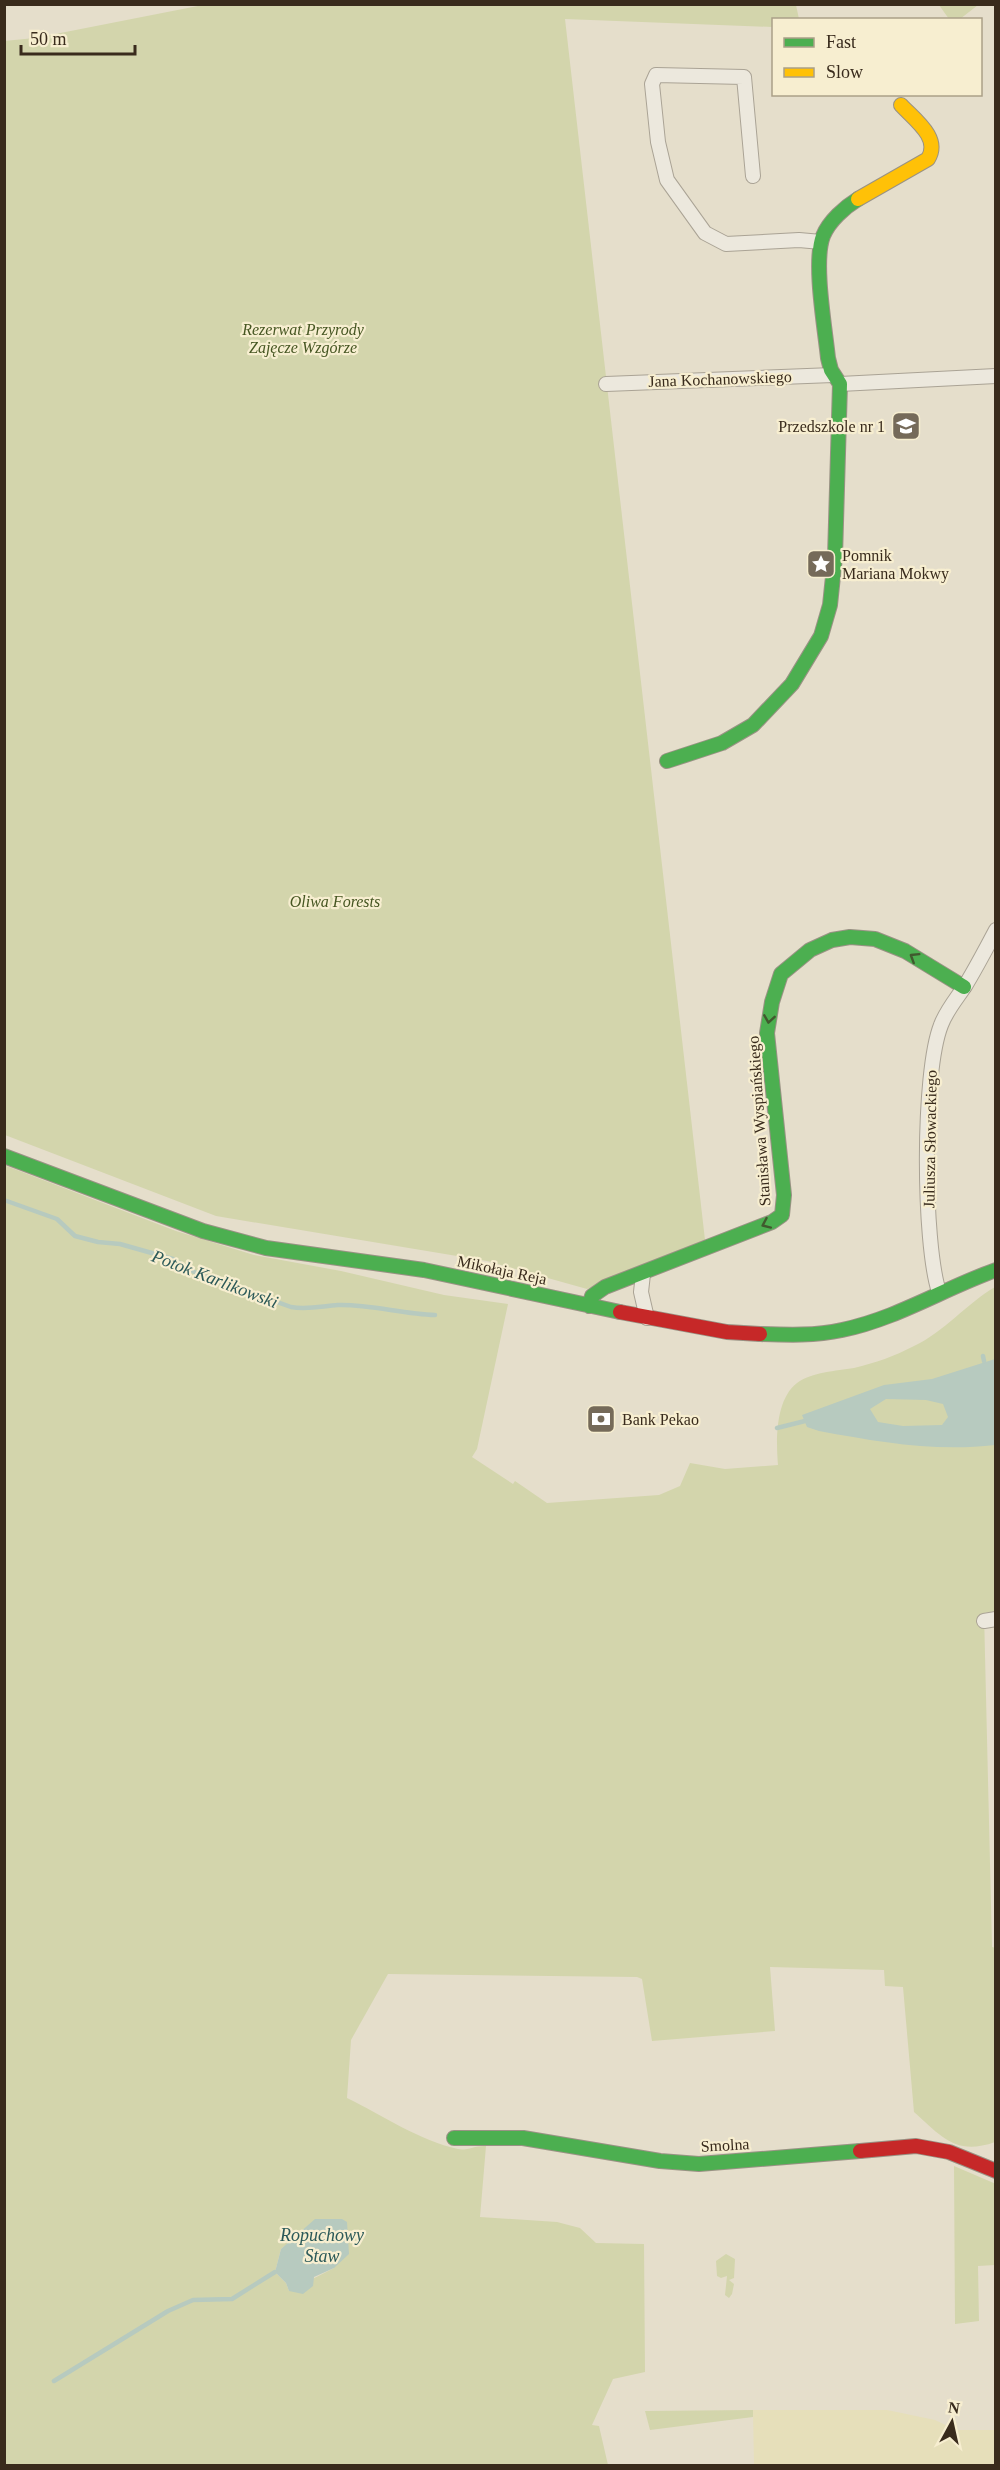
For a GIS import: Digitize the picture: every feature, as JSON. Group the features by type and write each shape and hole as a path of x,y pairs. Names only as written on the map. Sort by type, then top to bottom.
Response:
{"street":[{"path":"753,177 744,77 656,75 652,84 658,142 667,180 705,233 726,244 799,240 821,242"},
{"path":"667,761 709,750 741,733 762,716 787,689 808,660 826,622 837,536 837,379 828,358 819,259 821,242 835,218 852,203 922,165 931,155 934,145 932,139 901,105"},
{"name":"Jana Kochanowskiego","path":"606,384 996,376"},
{"name":"Juliusza Słowackiego","path":"939,1292 934,1275 929,1216 929,1096 933,1050 942,1022 996,930"},
{"name":"Stanisława Wyspiańskiego","path":"589,1306 592,1296 605,1287 772,1222 782,1215 784,1195 767,1033 772,1002 781,974 810,950 832,940 850,937 875,939 905,951 964,987"},
{"name":"Mikołaja Reja","path":"4,1156 203,1231 266,1248 424,1270 647,1318 755,1335 822,1334 882,1318 939,1292 996,1270"},
{"path":"643,1274 641,1292 647,1318"},
{"name":"Smolna","path":"454,2138 524,2138 660,2161 699,2164 912,2146 948,2152 996,2171"}],"shaded area":[{"path":"753,2410 887,2410 935,2420 956,2430 995,2430 995,2465 754,2465"}],"green space":[{"name":"Oliwa Forests","path":"208,4 796,5 799,18 772,18 772,27 565,19 705,1240 587,1289 487,1261 216,1216 5,1135 4,41 35,38"},
{"path":"939,5 978,5 961,18 948,18"},
{"path":"4,1165 176,1231 254,1255 341,1271 444,1295 508,1304 477,1449 472,1457 513,1484 515,1481 547,1503 659,1495 680,1486 690,1463 725,1469 778,1465 778,1421 784,1400 797,1383 817,1374 870,1364 907,1350 935,1333 995,1287 996,1611 984,1613 992,1947 996,1948 995,2142 970,2147 950,2142 914,2112 903,1987 885,1986 884,1970 770,1967 775,2031 652,2041 642,1979 637,1977 388,1974 351,2040 347,2098 415,2134 444,2145 461,2149 486,2146 480,2217 557,2222 580,2228 596,2243 644,2244 645,2372 613,2379 592,2425 599,2426 608,2465 5,2465","holes":["297,2236 334,2268 289,2291 286,2283 275,2272 281,2249"]},
{"path":"954,2166 996,2184 995,2265 978,2266 979,2321 955,2324"},
{"path":"726,2254 735,2259 734,2278 729,2280 734,2284 729,2298 725,2295 727,2276 721,2278 717,2276 716,2261"},
{"path":"753,2410 753,2417 650,2430 645,2411"}],"water":[{"path":"995,1359 995,1445 929,1447 863,1439 807,1427 802,1415 884,1385 932,1379","holes":["886,1399 926,1400 943,1404 948,1417 942,1425 903,1426 878,1422 870,1409"]},
{"name":"Ropuchowy Staw","path":"315,2219 342,2219 347,2222 349,2254 334,2268 314,2277 313,2286 303,2294 289,2291 286,2283 275,2272 281,2249"}],"waterway":[{"name":"Potok Karlikowski","path":"4,1200 57,1219 75,1236 98,1242 120,1244 173,1259 196,1273 291,1307 350,1305 435,1315"},
{"path":"983,1356 984,1361"},
{"name":"Potok Karlikowski","path":"777,1428 805,1421"},
{"path":"54,2381 168,2311 193,2300 232,2299 275,2272"}],"traffic: fast":[{"path":"667,761 722,743 753,725 792,684 821,636 830,605 835,557 840,384 831,370 828,358 819,278 820,247 829,225 843,210 858,199"},
{"path":"589,1306 592,1296 605,1287 772,1222 782,1215 784,1195 767,1033 772,1002 781,974 810,950 832,940 850,937 875,939 905,951 964,987"},
{"path":"4,1156 203,1231 266,1248 424,1270 620,1312"},
{"path":"760,1334 822,1333 862,1325 882,1319 996,1270"},
{"path":"454,2138 523,2138 660,2161 699,2164 860,2151"}],"traffic: slow":[{"path":"858,199 928,159 931,151 929,137 901,105"}],"traffic: jam":[{"path":"620,1312 727,1332 760,1334"},
{"path":"860,2151 916,2146 949,2152 996,2171"}],"place":[{"name":"Przedszkole nr 1","path":"906,426"},
{"name":"Pomnik Mariana Mokwy","path":"821,564"},
{"name":"Bank Pekao","path":"601,1419"}],"park label":[{"name":"Rezerwat Przyrody Zajęcze Wzgórze","path":"303,338"}]}
